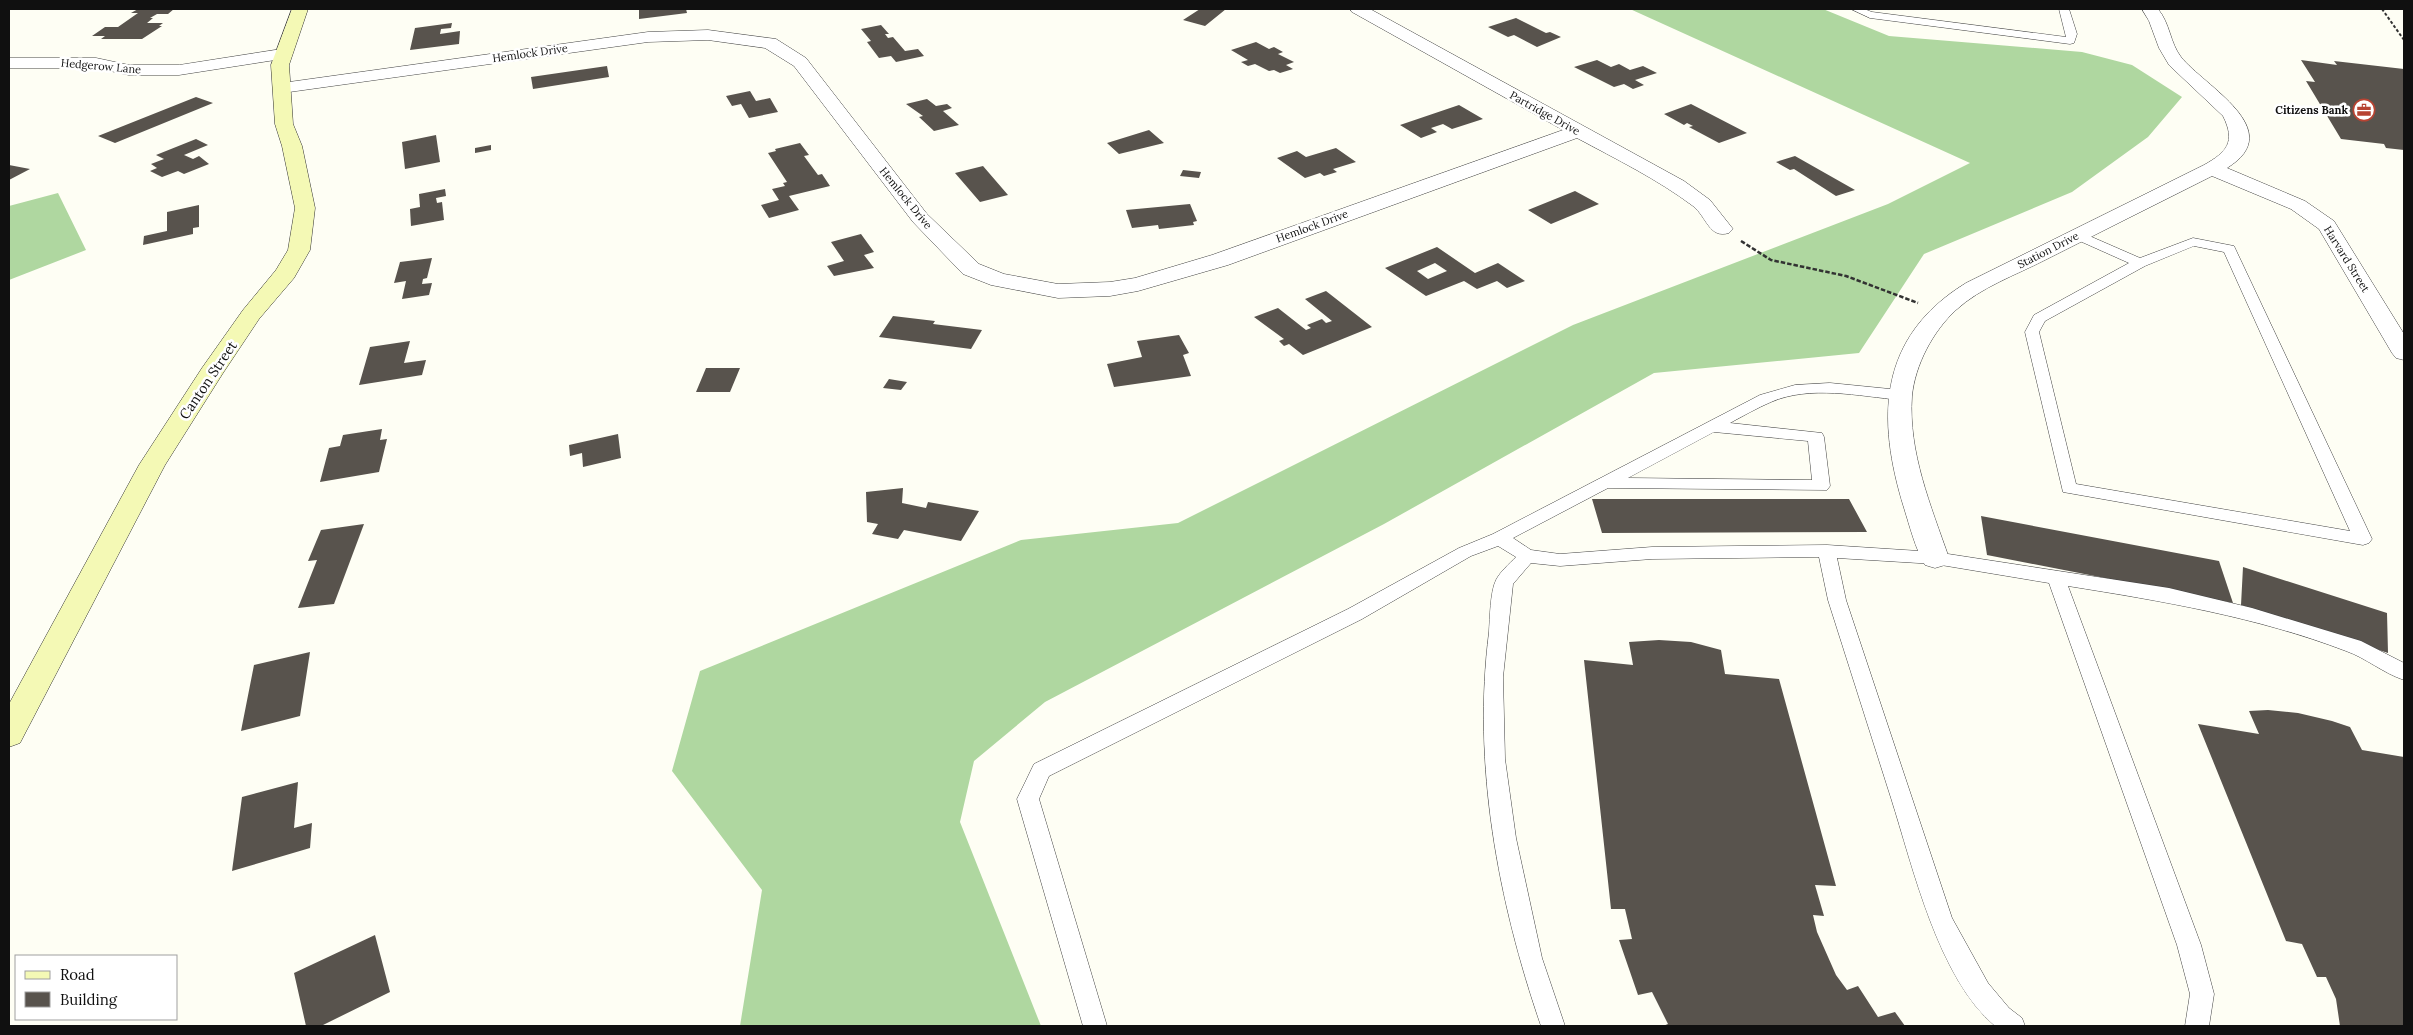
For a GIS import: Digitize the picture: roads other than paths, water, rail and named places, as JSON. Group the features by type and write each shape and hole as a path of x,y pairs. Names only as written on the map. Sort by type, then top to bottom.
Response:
{"main road":[{"name":"Canton Street","path":"9,734 152,465 211,373 251,315 286,273 299,250 305,208 292,146 284,124 280,65 282,54 300,9"}],"street":[{"name":"Partridge Drive","path":"1358,9 1677,185 1696,198 1710,211 1722,229"},
{"name":"Station Drive","path":"1935,558 1905,465 1900,430 1900,395 1908,367 1922,339 1941,312 1981,284 2211,169 2232,155 2237,147 2239,137 2236,121 2224,105 2176,62 2168,52 2149,9"},
{"name":"Hemlock Drive","path":"282,88 648,37 732,36 770,43 800,62 920,218 971,268 998,280 1058,291 1110,289 1138,284 1220,260 1577,131"},
{"name":"Hedgerow Lane","path":"9,63 96,63 129,70 179,70 282,54"},
{"name":"Harvard Street","path":"2211,169 2298,205 2327,225 2404,353"}],"lane":[{"path":"1856,9 1870,15 2070,40 2072,34 2064,9"},
{"path":"2078,235 2140,263 2193,242 2229,250 2363,540 2069,488 2032,332 2039,318 2140,263"},
{"path":"1095,1026 1028,799 1040,770 1355,614 1464,552 1499,538 1607,483 1766,398 1795,390 1830,388 1900,395"},
{"path":"1607,483 1820,486 1816,436 1713,427"},
{"path":"1499,538 1527,556 1560,560 1652,553 1826,551 1935,558 2169,595 2317,633 2354,646 2404,672"},
{"path":"1826,551 1839,606 1941,919 1959,956 1978,988 1999,1016 2013,1026"},
{"path":"1527,556 1504,582 1493,677 1495,759 1505,838 1530,958 1553,1026"},
{"path":"2056,577 2189,945 2202,994 2197,1026"}],"place":[{"name":"Citizens Bank","path":"2364,110"}]}
